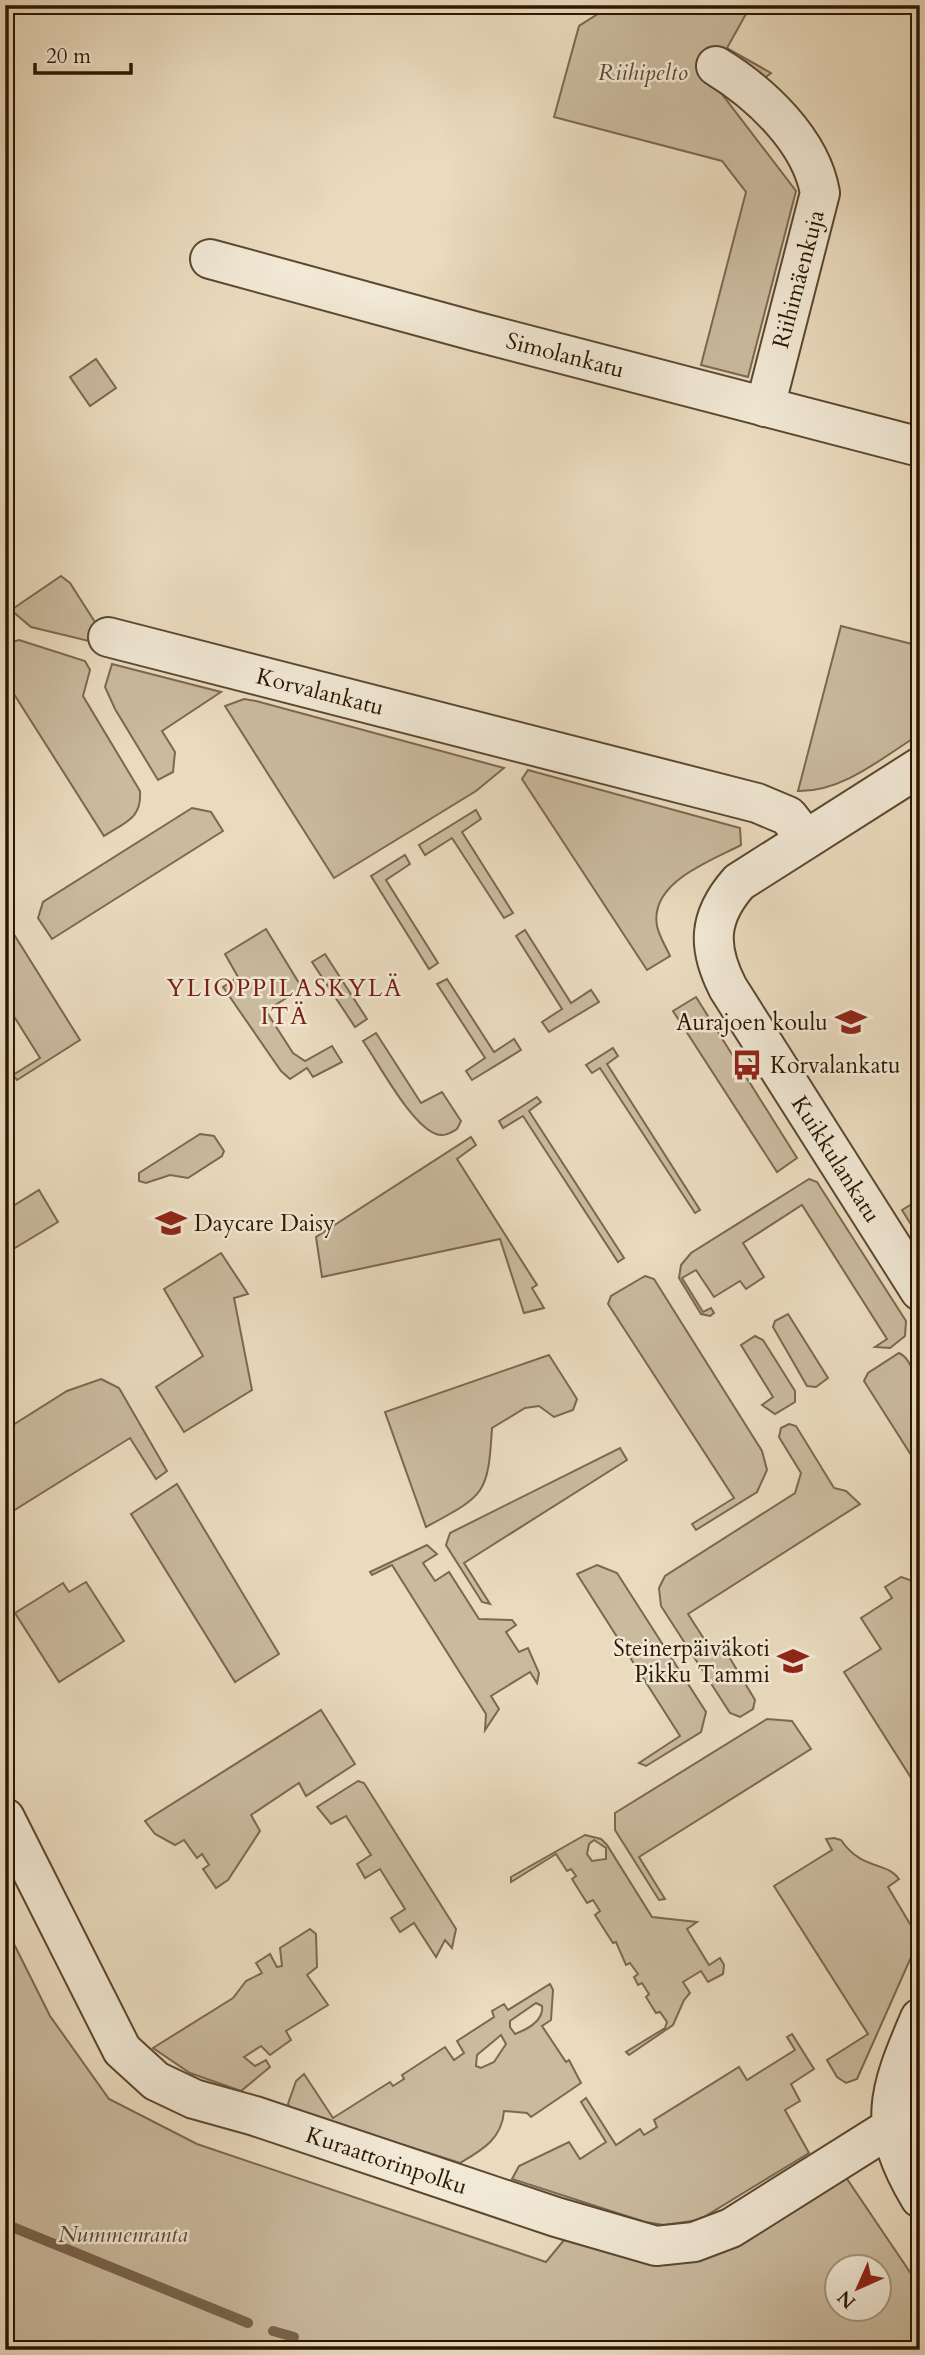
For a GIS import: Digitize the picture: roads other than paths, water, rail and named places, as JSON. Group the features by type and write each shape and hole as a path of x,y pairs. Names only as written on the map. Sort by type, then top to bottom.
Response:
{"street":[{"name":"Riihimäenkuja","path":"716,66 742,82 788,130 810,160 820,193 765,407"},
{"name":"Simolankatu","path":"210,259 920,447"},
{"name":"Korvalankatu","path":"108,637 757,803 788,816 806,839"},
{"name":"Kuikkulankatu","path":"920,767 739,882 726,897 715,922 716,957 728,988 920,1291"},
{"name":"Kuraattorinpolku","path":"5,1818 122,2050 156,2081 194,2099 268,2120 556,2217 656,2246 694,2242 731,2228 890,2128"},
{"path":"920,2018 893,2089 890,2128 898,2155 920,2198"}],"waterway":[{"path":"5,2224 248,2323"},
{"path":"273,2331 294,2337"}],"place":[{"name":"Aurajoen koulu","path":"851,1022"},
{"name":"Korvalankatu","path":"747,1065"},
{"name":"Daycare Daisy","path":"171,1223"},
{"name":"Steinerpäiväkoti Pikku Tammi","path":"793,1661"}],"district":[{"name":"YLIOPPILASKYLÄ ITÄ","path":"285,1002"}],"park label":[{"name":"Riihipelto","path":"643,72"},
{"name":"Nummenranta","path":"123,2234"}]}
